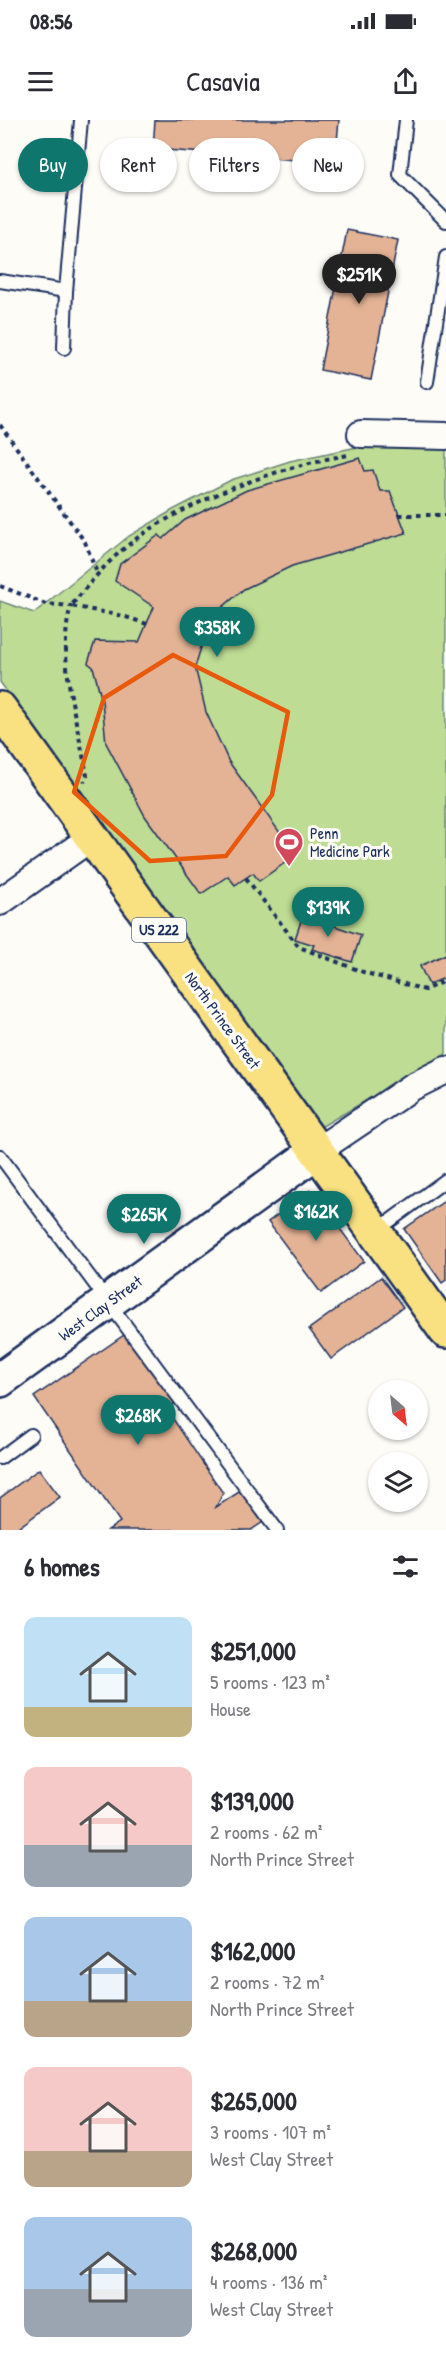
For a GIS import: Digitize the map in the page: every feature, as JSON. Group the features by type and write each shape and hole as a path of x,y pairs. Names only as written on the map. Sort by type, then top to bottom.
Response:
{"highway":[{"name":"North Prince Street","path":"1,713 375,1231 439,1315"}],"main road":[{"name":"West Clay Street","path":"2,1375 108,1302 317,1151"}],"street":[{"path":"357,444 446,436"},
{"path":"0,902 92,837"},
{"path":"317,1151 412,1087 446,1070"}],"lane":[{"path":"64,348 66,291 81,120"},
{"path":"406,120 400,175 446,220"},
{"path":"427,382 446,257"},
{"path":"0,281 66,291"},
{"path":"1,1159 277,1530"},
{"path":"375,1231 446,1180"},
{"path":"0,1458 31,1435"}],"path":[{"path":"0,425 85,542 97,573"},
{"path":"84,783 87,776 66,658 66,623 71,606 97,573 128,545 160,524 236,487 332,457 357,444"},
{"path":"399,515 446,515"},
{"path":"0,586 46,604 71,606 123,616 147,624"},
{"path":"246,878 299,947 363,972 425,990 446,980"}],"highlighted area":[{"path":"173,655 288,712 272,795 226,856 150,861 74,792 104,698"}],"green space":[{"name":"Penn Medicine Park","path":"362,446 446,447 446,1054 319,1128 0,682 0,601 34,613 129,536 231,480 290,461"}],"building":[{"path":"155,120 339,120 337,138 292,138 292,160 280,159 280,138 189,138 189,152 177,151 177,138 154,138"},
{"path":"347,230 398,240 371,380 320,370"},
{"path":"360,458 365,471 373,470 380,491 390,491 406,533 292,566 244,589 210,618 195,667 206,712 229,762 296,855 259,881 253,873 235,885 228,876 201,894 145,816 106,743 102,701 93,667 88,663 95,641 139,642 154,607 115,581 120,564 159,535 163,539 185,520 247,490"},
{"path":"303,915 361,935 352,962 312,949 314,945 295,939"},
{"path":"446,954 446,977 429,985 420,966"},
{"path":"311,1190 364,1261 321,1293 268,1222"},
{"path":"446,1200 446,1280 442,1283 404,1229"},
{"path":"381,1277 403,1307 331,1359 309,1329"},
{"path":"127,1333 176,1399 169,1413 223,1493 216,1507 242,1490 263,1522 251,1530 108,1530 120,1522 34,1397"},
{"path":"39,1469 60,1497 15,1530 0,1530 0,1498"}],"place":[{"name":"Penn Medicine Park","path":"289,868"}]}
